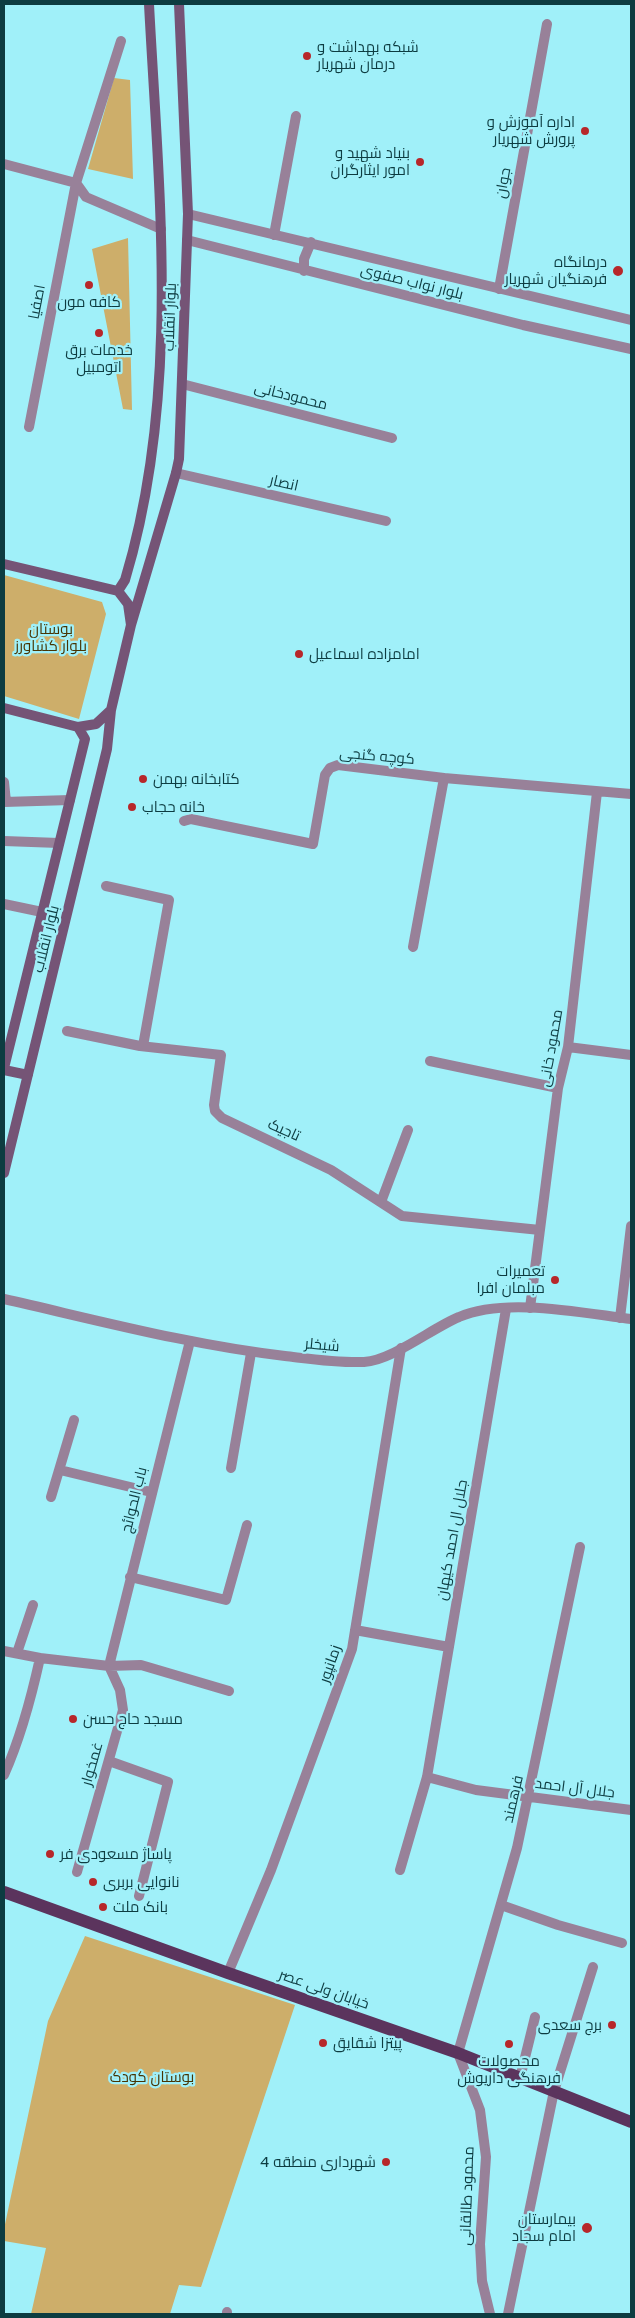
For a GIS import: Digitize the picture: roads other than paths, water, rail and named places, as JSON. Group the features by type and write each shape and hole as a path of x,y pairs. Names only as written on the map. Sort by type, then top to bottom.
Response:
{"main road":[{"name":"بلوار انقلاب","path":"118,591 126,580 147,498 154,447 160,342 161,229 149,4"},
{"name":"بلوار انقلاب","path":"4,1173 107,749 112,710 131,625 176,473 182,384 188,214 179,4"},
{"path":"4,564 118,591 128,604 131,625"},
{"path":"4,708 78,728 96,724 112,710"},
{"name":"بلوار انقلاب","path":"4,1069 85,739 78,728"},
{"path":"4,1069 28,1075"},
{"name":"خیابان ولی عصر","path":"4,1892 458,2053 631,2122"}],"street":[{"name":"جوان","path":"499,289 547,24"},
{"name":"اصفیا","path":"29,427 76,183 121,41"},
{"path":"274,235 296,116"},
{"path":"4,164 76,183 86,197 161,229"},
{"name":"بلوار نواب صفوی","path":"188,214 631,320"},
{"name":"بلوار نواب صفوی","path":"187,240 522,325 631,349"},
{"path":"304,271 304,259 311,242"},
{"name":"محمودخانی","path":"182,384 392,438"},
{"name":"انصار","path":"176,473 386,521"},
{"name":"کوچه گنجی","path":"184,822 191,819 313,844 325,775 330,768 338,765 444,778 631,794"},
{"path":"413,947 444,778"},
{"path":"4,782 5,802 70,800"},
{"name":"محمود خانی","path":"530,1308 558,1088 568,1047 597,792"},
{"path":"4,841 59,843"},
{"path":"106,886 168,900 143,1046"},
{"path":"4,904 42,912"},
{"name":"تاجیک","path":"67,1031 143,1046 221,1055 214,1105 215,1111 222,1118 323,1166 402,1216 540,1230"},
{"path":"568,1047 631,1055"},
{"path":"430,1061 558,1088"},
{"path":"381,1202 408,1130"},
{"path":"620,1318 631,1226"},
{"name":"شیخلر","path":"4,1299 190,1342 333,1362 366,1362 400,1348 459,1316 481,1310 530,1308 631,1319"},
{"name":"جلال ال احمد کیهان","path":"400,1870 427,1777 506,1309"},
{"name":"باب الحوائج","path":"109,1666 190,1342"},
{"name":"زمانپور","path":"228,1973 271,1870 352,1649 400,1348"},
{"path":"230,1468 251,1352"},
{"path":"51,1497 74,1420"},
{"path":"60,1470 151,1492"},
{"path":"130,1577 226,1600 247,1525"},
{"name":"فرهمند","path":"458,2053 501,1905 529,1798 580,1547"},
{"path":"17,1653 33,1604"},
{"path":"355,1630 449,1648"},
{"path":"4,1651 40,1658 109,1666 141,1665 229,1691"},
{"path":"4,1775 16,1750 28,1712 40,1658"},
{"name":"غمخوار","path":"77,1872 124,1710 120,1690 109,1666"},
{"path":"109,1761 168,1782 139,1896"},
{"name":"جلال آل احمد","path":"427,1777 476,1790 631,1810"},
{"path":"501,1905 558,1925 622,1943"},
{"path":"508,2314 554,2091 593,1967"},
{"path":"520,2078 535,2017"},
{"name":"محمود طالقانی","path":"458,2053 480,2110 486,2156 480,2244 482,2281 490,2314"}],"place":[{"name":"شبکه بهداشت و درمان شهریار","path":"307,56"},
{"name":"اداره آموزش و پرورش شهریار","path":"585,131"},
{"name":"بنیاد شهید و امور ایثارگران","path":"420,162"},
{"name":"درمانگاه فرهنگیان شهریار","path":"618,271"},
{"name":"کافه مون","path":"89,285"},
{"name":"خدمات برق اتومبیل","path":"99,333"},
{"name":"امامزاده اسماعیل","path":"299,654"},
{"name":"کتابخانه بهمن","path":"143,779"},
{"name":"خانه حجاب","path":"132,807"},
{"name":"تعمیرات مبلمان افرا","path":"555,1280"},
{"name":"مسجد حاج حسن","path":"73,1719"},
{"name":"پاساژ مسعودی فر","path":"50,1854"},
{"name":"نانوایی بربری","path":"93,1882"},
{"name":"بانک ملت","path":"103,1907"},
{"name":"برج سعدی","path":"612,2025"},
{"name":"پیتزا شقایق","path":"323,2043"},
{"name":"محصولات فرهنگی داریوش","path":"509,2044"},
{"name":"شهرداری منطقه 4","path":"386,2162"},
{"name":"بیمارستان امام سجاد","path":"587,2228"}],"park label":[{"name":"بوستان بلوار کشاورز","path":"51,638"},
{"name":"بوستان کودک","path":"152,2077"}]}
